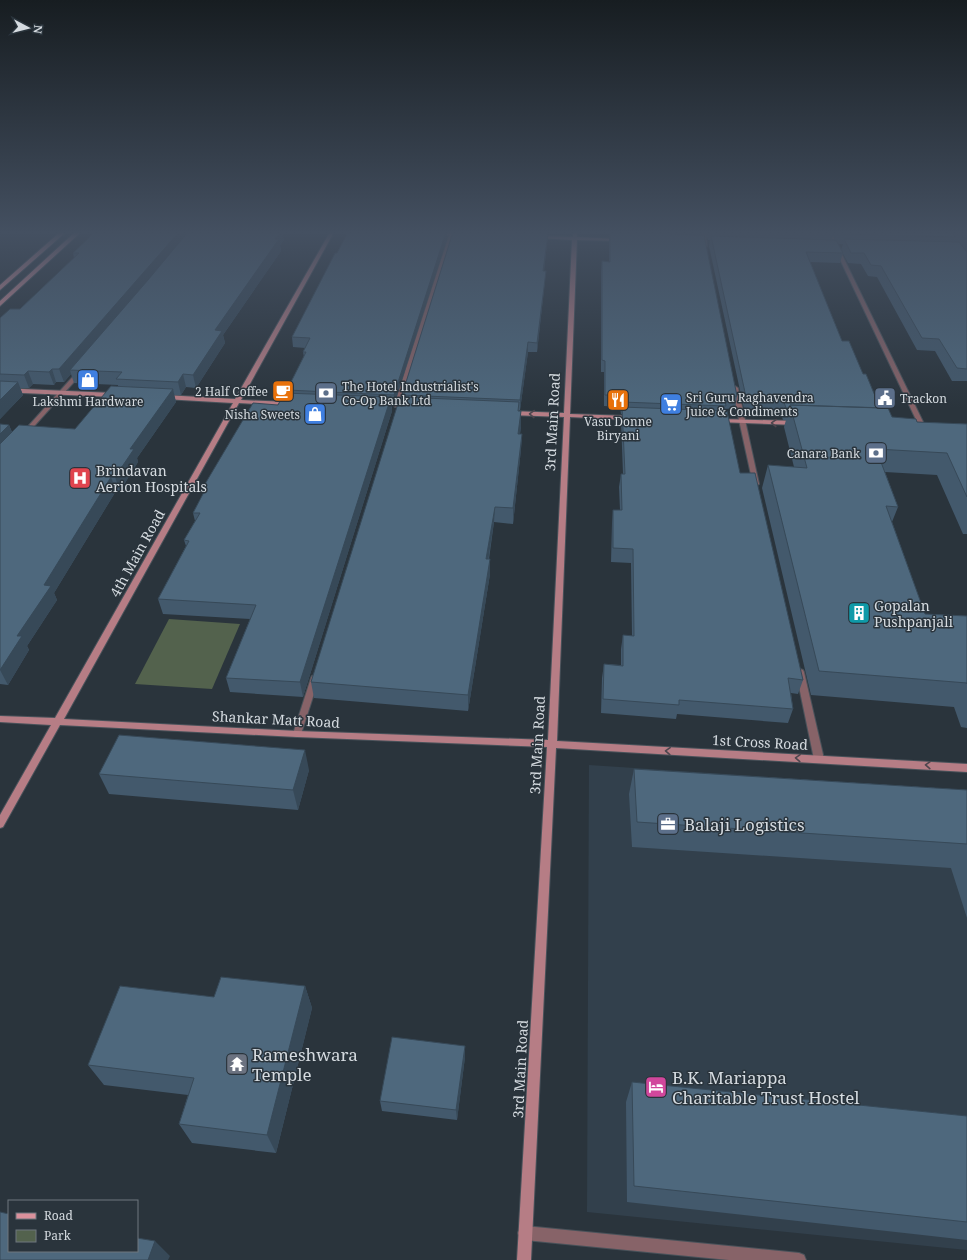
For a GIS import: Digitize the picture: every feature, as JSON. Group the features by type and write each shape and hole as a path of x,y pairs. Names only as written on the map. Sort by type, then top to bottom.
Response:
{"main road":[{"path":"0,304 14,291"}],"street":[{"name":"4th Main Road","path":"0,824 299,291"},
{"path":"394,417 434,291"},
{"name":"3rd Main Road","path":"524,1260 552,744 572,291"},
{"path":"858,291 923,428"},
{"path":"20,439 83,368"},
{"path":"734,383 758,490"},
{"path":"0,390 118,395"},
{"path":"158,397 295,404"},
{"path":"389,409 404,410"},
{"path":"504,413 635,418"},
{"path":"712,420 806,424"},
{"path":"916,427 931,428"},
{"path":"798,666 819,759"},
{"path":"297,734 316,674"},
{"name":"Shankar Matt Road","path":"0,719 297,734 552,744"},
{"name":"1st Cross Road","path":"552,744 967,768"},
{"path":"525,1233 800,1260"}],"shaded area":[{"path":"589,765 967,790 967,1250 587,1212"}],"green space":[{"path":"169,619 240,624 212,689 135,684"}],"building":[{"path":"39,291 127,291 59,369 52,369 49,372 28,371 24,375 0,374 0,318 10,309 20,309"},
{"path":"139,291 243,291 215,330 222,331 193,375 183,374 178,382 116,379 122,372 70,370"},
{"path":"316,291 427,291 394,395 287,390 306,352 303,352 310,338 292,337"},
{"path":"435,291 544,291 537,343 528,342 520,400 402,395"},
{"path":"602,291 715,291 737,396 724,397 726,406 622,402 622,395 605,395 605,361 602,360"},
{"path":"723,291 822,291 842,341 849,341 863,374 866,374 880,408 790,405 789,408 786,408 783,399 746,397"},
{"path":"895,291 967,291 967,369 957,368 939,339 922,338"},
{"path":"0,381 18,382 0,400"},
{"path":"111,386 173,389 130,449 134,449 115,477 111,477 44,585 51,586 17,636 22,636 0,670 0,444 19,425 75,429"},
{"path":"284,393 391,397 300,682 226,678 256,605 158,599 189,541 184,540 200,513 193,513 205,490 202,489 253,403 278,405"},
{"path":"400,397 519,402 518,411 521,411 518,434 522,434 513,508 495,507 486,559 490,559 468,695 311,682"},
{"path":"790,405 888,408 892,417 916,419 917,422 967,424 967,497 947,453 876,449 898,507 886,506 925,614 967,616 967,683 819,671 768,465 807,468"},
{"path":"622,407 727,411 740,473 755,473 803,680 788,678 793,709 679,700 679,705 603,699 604,664 623,666 623,635 634,636 633,549 613,548 613,510 622,510 621,474 625,474"},
{"path":"0,424 9,425 0,434"},
{"path":"119,735 305,750 293,790 99,774"},
{"path":"634,769 967,790 967,844 637,822"},
{"path":"221,977 305,986 267,1135 179,1124 194,1078 88,1065 120,986 214,997"},
{"path":"392,1037 465,1046 456,1110 380,1101"},
{"path":"632,1082 967,1116 967,1222 634,1186"},
{"path":"0,1212 8,1214 8,1252 138,1252 138,1238 155,1241 148,1260 0,1260"}],"place":[{"name":"Lakshmi Hardware","path":"88,380"},
{"name":"2 Half Coffee","path":"283,391"},
{"name":"The Hotel Industrialist's Co-Op Bank Ltd","path":"326,393"},
{"name":"Trackon","path":"885,398"},
{"name":"Vasu Donne Biryani","path":"618,400"},
{"name":"Sri Guru Raghavendra Juice & Condiments","path":"671,404"},
{"name":"Nisha Sweets","path":"315,414"},
{"name":"Canara Bank","path":"876,453"},
{"name":"Brindavan Aerion Hospitals","path":"80,478"},
{"name":"Gopalan Pushpanjali","path":"859,613"},
{"name":"Balaji Logistics","path":"668,824"},
{"name":"Rameshwara Temple","path":"237,1064"},
{"name":"B.K. Mariappa Charitable Trust Hostel","path":"656,1087"}]}
